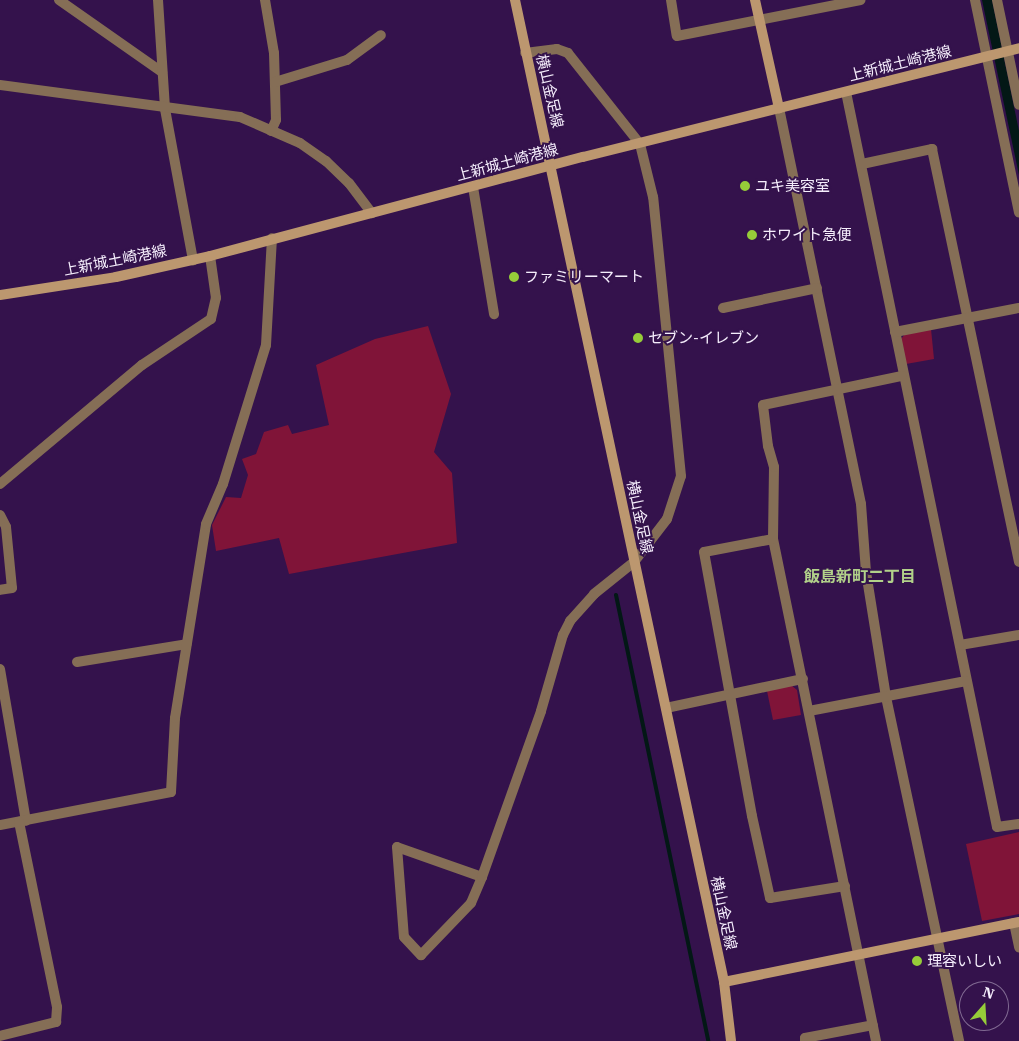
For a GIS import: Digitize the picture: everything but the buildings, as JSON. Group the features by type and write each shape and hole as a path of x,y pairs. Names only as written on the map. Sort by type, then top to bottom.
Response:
{"street":[{"path":"59,0 162,72"},
{"path":"158,0 165,109 193,260"},
{"path":"265,0 275,82 276,120 271,131"},
{"name":"横山金足線","path":"516,0 525,53 552,166 724,982 731,1041"},
{"path":"671,0 677,36 860,0"},
{"path":"755,0 861,504 866,572 886,697 959,1041"},
{"path":"975,0 990,56 1019,212"},
{"path":"997,0 1006,51 1019,105"},
{"path":"275,82 347,60 381,35"},
{"name":"上新城土崎港線","path":"0,295 116,277 210,256 272,238 552,166 1019,48"},
{"path":"482,877 397,847 404,937 421,955 471,903 482,877 540,711 563,635 594,594 634,562 667,519 681,476 653,197 640,144 568,53 557,49 525,53"},
{"path":"0,85 165,109 210,111 240,117 300,143 326,161 349,183 372,213"},
{"path":"846,92 862,164 902,376 997,827 1019,824"},
{"path":"862,164 932,149 1019,562"},
{"path":"473,187 494,314"},
{"path":"0,824 171,792 176,718 206,524 223,484 266,345 272,238"},
{"path":"0,484 142,365 211,319 216,298 210,256"},
{"path":"722,308 817,288"},
{"path":"895,332 1019,308"},
{"path":"876,1041 774,540 774,467 768,446 763,405 837,388 902,376"},
{"path":"0,515 6,527 12,588 0,590"},
{"path":"774,540 704,552 770,898 845,886"},
{"path":"960,645 1019,635"},
{"path":"77,662 186,644"},
{"path":"0,669 22,821 57,1007 56,1022 0,1036"},
{"path":"666,708 803,679"},
{"path":"810,711 966,681"},
{"path":"724,982 1016,922 1019,947"},
{"path":"805,1041 805,1038 873,1025"}],"shaded area":[{"path":"982,0 992,0 1019,131 1019,175"},
{"path":"428,326 451,394 434,452 452,473 457,543 289,574 279,538 216,551 212,525 226,497 241,498 248,475 242,459 256,454 264,432 288,425 292,434 329,425 316,365 375,339"},
{"path":"931,329 934,359 906,364 901,339 905,334"},
{"path":"791,685 797,690 801,715 773,720 767,691"},
{"path":"1019,832 1019,914 982,921 966,844"}],"waterway":[{"path":"616,595 708,1041"}],"place":[{"name":"ユキ美容室","path":"745,186"},
{"name":"ホワイト急便","path":"752,235"},
{"name":"ファミリーマート","path":"514,277"},
{"name":"セブン-イレブン","path":"638,338"},
{"name":"理容いしい","path":"917,961"}],"district":[{"name":"飯島新町二丁目","path":"860,576"}]}
